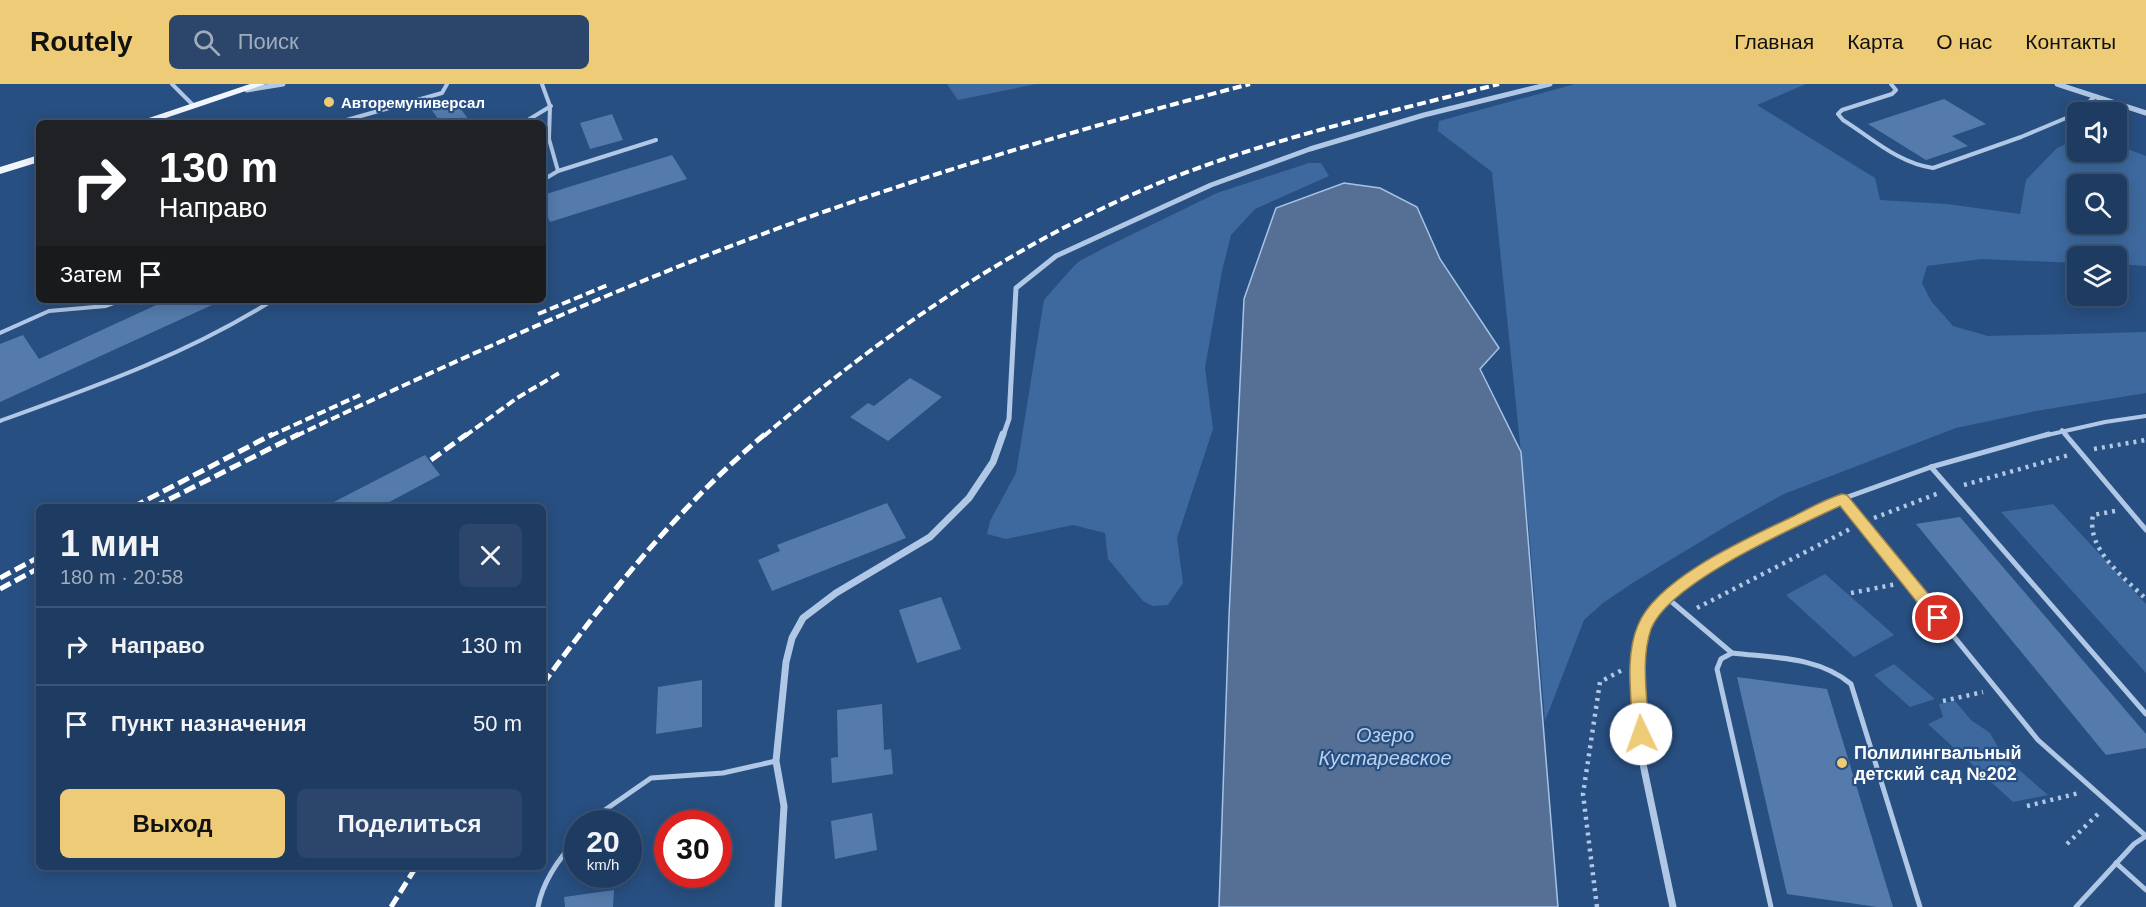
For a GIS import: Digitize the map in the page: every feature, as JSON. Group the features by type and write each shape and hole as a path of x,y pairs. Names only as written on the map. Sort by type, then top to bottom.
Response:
{"main road":[{"path":"150,120 261,84"},
{"path":"0,171 36,159"}],"street":[{"path":"246,90 283,84"},
{"path":"778,907 784,806 777,761 786,662 792,638 802,618 836,593 930,537 969,498 993,462 1010,419 1016,288 1056,256 1122,223 1211,185 1310,149 1401,122 1551,84"},
{"path":"2057,84 2146,113"},
{"path":"1672,907 1645,778 1637,662 1645,626 1666,597 1752,541 1842,499"}],"lane":[{"path":"172,84 194,106"},
{"path":"347,120 442,93 447,84"},
{"path":"542,84 549,96 551,106 549,138 552,156 558,171"},
{"path":"1891,84 1896,90 1892,94 1842,110 1838,114 1900,156 1922,167 1933,168 2021,137 2067,118"},
{"path":"2089,102 2095,96"},
{"path":"528,120 551,106"},
{"path":"546,178 558,171 657,140"},
{"path":"0,333 49,311 106,306 114,303"},
{"path":"0,422 125,376 238,324 269,303"},
{"path":"2076,907 2136,842 2146,836 2038,740 1842,499 1888,480 2062,430 2095,422 2146,416"},
{"path":"2062,430 2146,530"},
{"path":"1931,467 2146,714"},
{"path":"1666,597 1732,653 1822,665 1839,672 1851,684 1920,907"},
{"path":"1732,653 1721,659 1717,669 1770,907"},
{"path":"605,810 651,778 723,773 777,761"},
{"path":"538,907 539,898 564,851"},
{"path":"2116,863 2146,890"}],"path":[{"path":"1686,614 1862,523 1951,489 2081,452 2146,440"},
{"path":"2130,510 2093,515 2091,535 2096,546 2146,599"},
{"path":"1851,593 1909,582"},
{"path":"1597,907 1583,794 1600,682 1637,662"},
{"path":"1942,701 1997,690"},
{"path":"2027,806 2093,789"},
{"path":"2067,844 2109,804"}],"shaded area":[{"path":"947,84 1036,84 958,100"},
{"path":"1575,84 1806,84 1757,105 1875,178 1880,200 1947,204 2020,214 2026,180 2057,148 2067,144 2067,162 2127,162 2127,149 2146,156 2146,266 2127,265 2127,246 2067,246 2067,263 1982,259 1927,266 1922,283 1931,301 1953,326 1988,336 2146,332 2146,393 2036,411 1956,428 1784,494 1634,582 1603,603 1584,620 1545,721 1529,531 1492,172 1438,131 1439,121"},
{"path":"1309,163 1321,163 1329,176 1255,209 1231,235 1222,271 1205,368 1213,429 1177,538 1183,583 1168,605 1152,606 1143,601 1108,559 1105,533 1073,525 1006,539 987,534 990,521 1016,473 1044,300 1078,262 1106,247 1217,193"},
{"path":"2053,504 2146,604 2146,673 2001,512"},
{"path":"1825,574 1894,635 1854,657 1786,595"},
{"path":"1894,664 1935,699 1910,707 1874,675"},
{"path":"1955,701 1971,720 1990,733 2003,756 2048,795 2013,802 1928,724 1943,717 1939,704"}],"water":[{"name":"Озеро Кустаревское","path":"1344,183 1380,188 1417,207 1440,259 1499,348 1480,369 1521,452 1558,907 1219,907 1229,616 1244,299 1276,208"}],"building":[{"path":"1944,99 1986,124 1952,136 1968,146 1926,160 1868,124"},
{"path":"455,101 469,120 439,120 431,109"},
{"path":"612,114 623,140 590,149 580,123"},
{"path":"672,155 687,179 550,222 546,213 546,194"},
{"path":"160,303 216,303 0,402 0,344 23,335 39,359"},
{"path":"910,378 942,397 888,441 850,417 868,403 874,406"},
{"path":"425,455 440,475 386,504 330,504"},
{"path":"887,503 906,538 772,591 758,560 780,551 777,545"},
{"path":"1960,517 2146,734 2146,748 2106,755 1916,524"},
{"path":"941,597 961,649 917,663 899,610"},
{"path":"1737,677 1827,689 1893,907 1877,907 1787,894"},
{"path":"702,680 702,727 656,734 658,687"},
{"path":"882,704 884,750 891,749 893,774 832,783 831,758 838,757 837,710"},
{"path":"872,813 877,850 835,859 831,821"},
{"path":"614,890 613,907 565,907 564,897"}],"railway":[{"path":"296,436 559,316 761,235 881,192 985,159 1091,127 1250,84"},
{"path":"764,436 856,361 954,292 1004,261 1110,205 1164,181 1246,152 1330,127 1499,84"},
{"path":"538,314 610,284"},
{"path":"465,436 517,398 561,372"},
{"path":"270,436 360,395"},
{"path":"139,504 273,434"},
{"path":"160,504 299,434"},
{"path":"431,460 467,434"},
{"path":"546,680 646,552 703,491 765,434"},
{"path":"0,578 36,559"},
{"path":"0,589 36,570"},
{"path":"391,907 414,870"}],"place":[{"name":"Авторемуниверсал","path":"329,102"},
{"name":"Полилингвальный детский сад №202","path":"1842,763"}],"route":[{"path":"1641,734 1638,651 1645,626 1659,604 1675,590 1743,546 1842,499 1938,618"}]}
